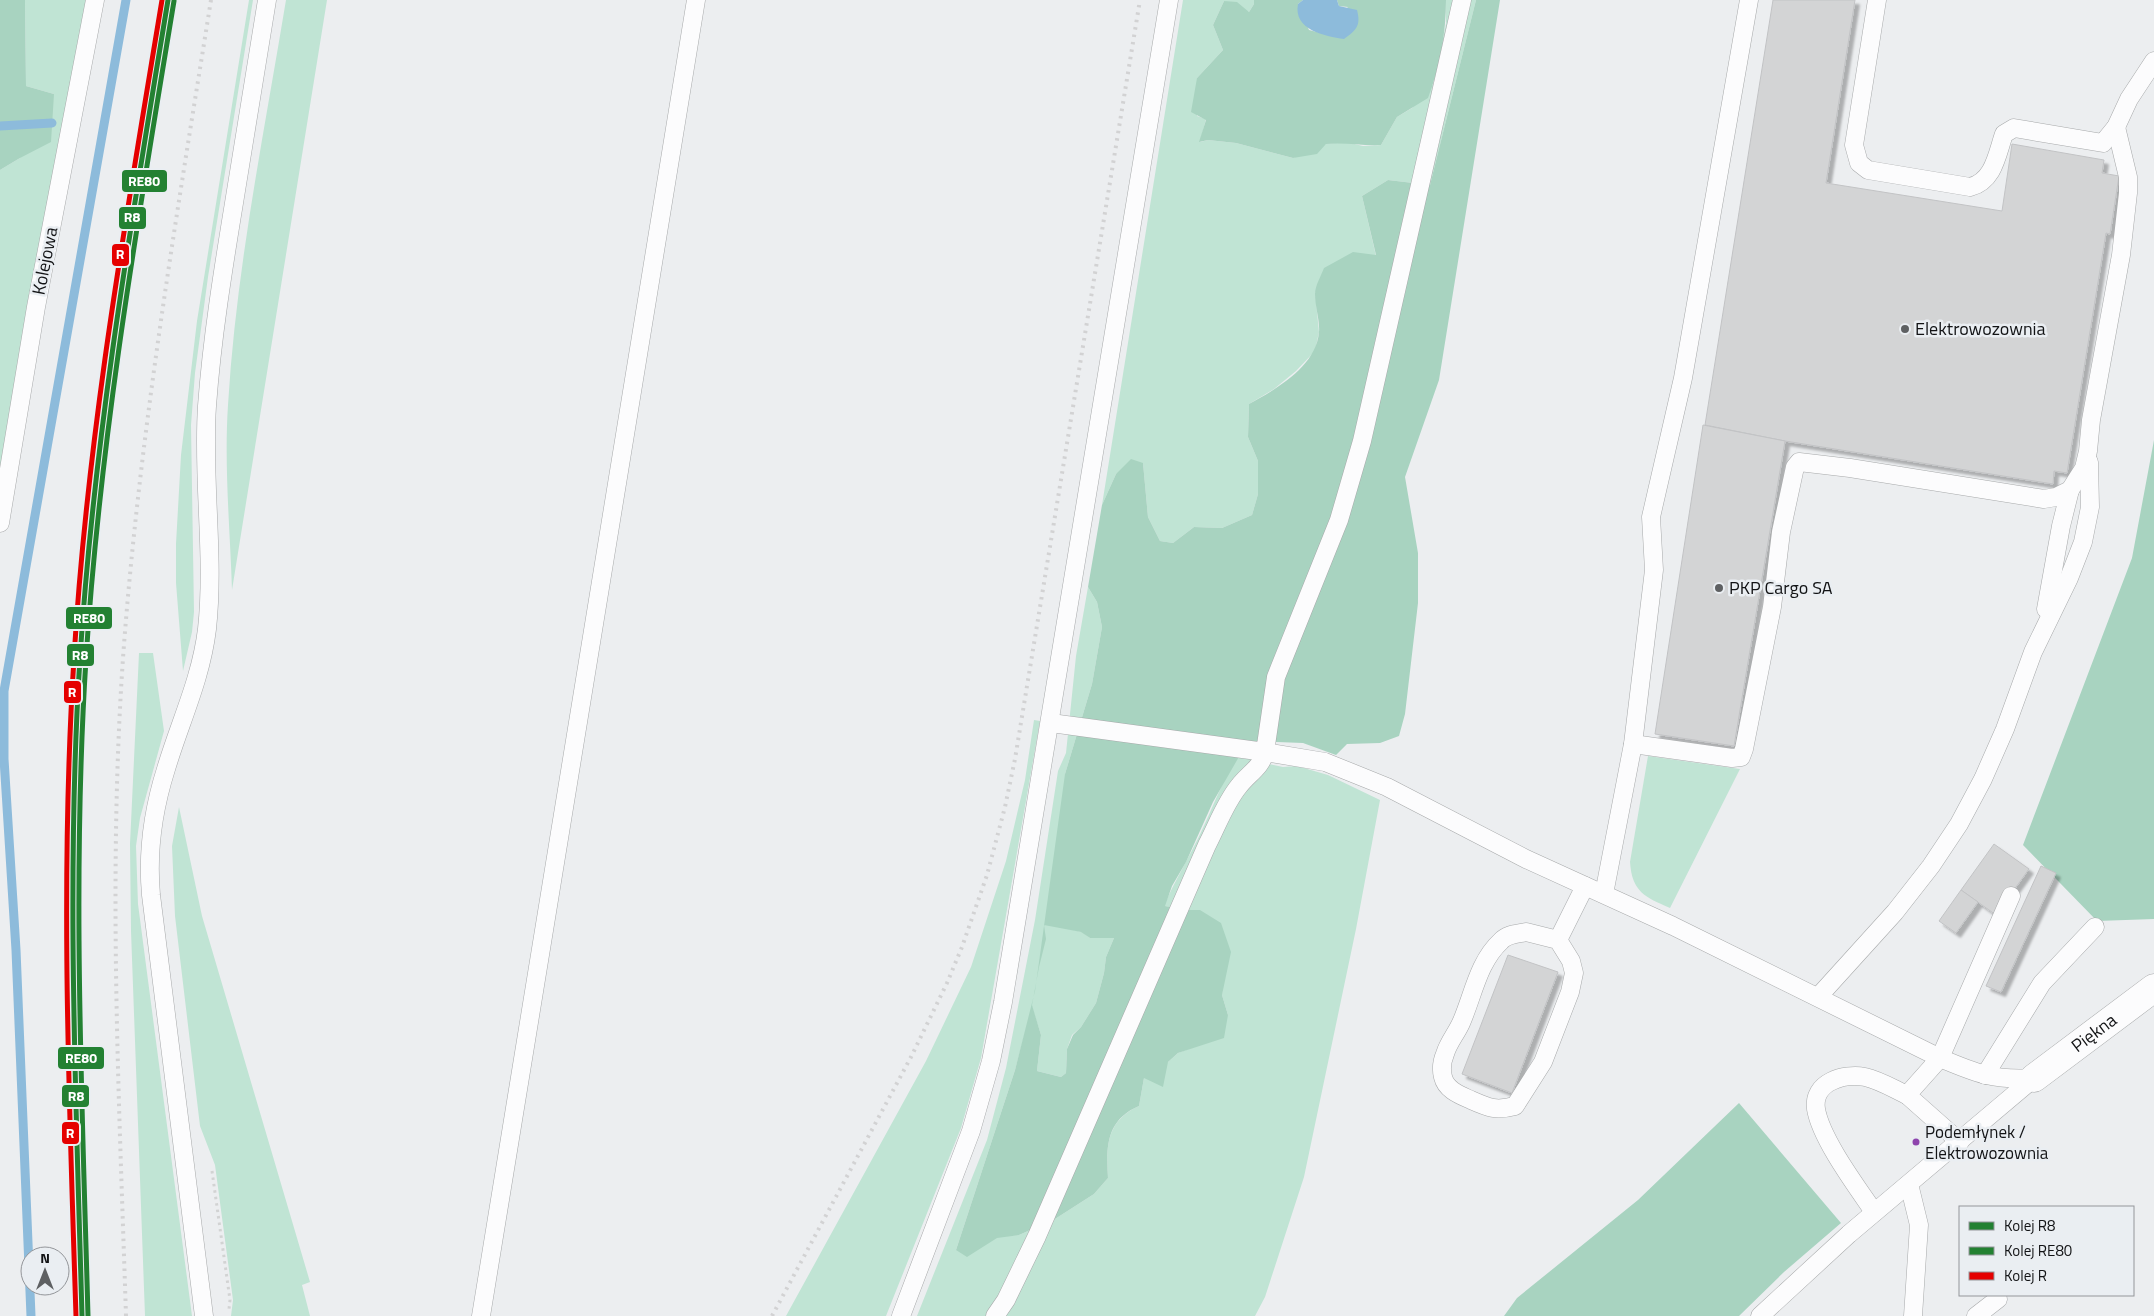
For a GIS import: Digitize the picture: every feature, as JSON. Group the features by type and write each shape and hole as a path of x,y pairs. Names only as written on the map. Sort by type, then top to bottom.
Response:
{"street":[{"name":"Piękna","path":"2034,1078 2154,988"}],"lane":[{"name":"Kolejowa","path":"0,523 36,307 95,0"},
{"path":"204,1316 151,895 150,845 153,820 164,776 192,696 205,643 209,585 206,440 209,381 221,279 267,0"},
{"path":"481,1316 696,0"},
{"path":"900,1316 971,1132 991,1061 1007,982 1051,723 1169,0"},
{"path":"995,1316 1006,1300 1037,1236 1207,845 1239,785 1262,761 1276,677 1339,520 1362,441 1462,0"},
{"path":"1604,894 1633,744 1654,570 1651,517 1683,378 1749,0"},
{"path":"1877,0 1854,145 1859,163 1868,170 1970,187 1981,184 1992,171 2004,134 2014,128 2103,143 2116,127 2129,99 2154,61"},
{"path":"2033,652 2069,578 2083,542 2090,507 2088,451 2091,420 2121,255 2128,194 2128,177 2116,127"},
{"path":"1818,997 1895,912 1931,866 1959,824 1983,780 2005,729 2033,652 2046,607 2061,526 2070,490 2084,468 2088,451"},
{"path":"1633,744 1732,758 1741,757 1772,607 1780,532 1795,467 1799,462 1850,468 2035,498 2056,497 2070,490"},
{"path":"1051,723 1325,762 1366,777 1526,859 1604,894 1940,1058 1985,1075 2010,1079 2034,1078"},
{"path":"1558,940 1585,886"},
{"path":"1907,1095 1940,1058 2011,896"},
{"path":"1985,1075 2042,983 2095,927"},
{"path":"1526,932 1558,940 1571,962 1574,973 1570,992 1543,1062 1515,1106 1501,1110 1487,1107 1456,1093 1446,1085 1442,1075 1442,1062 1445,1052 1460,1024 1482,967 1501,940 1512,934 1526,932"},
{"path":"1874,1212 1848,1175 1825,1133 1816,1109 1817,1099 1822,1087 1840,1078 1852,1076 1866,1078 1907,1095 1960,1142"},
{"path":"1760,1316 1874,1212 1960,1142 2034,1078"},
{"path":"1909,1184 1919,1225 1913,1316"},
{"path":"1976,1316 1998,1299"}],"green space":[{"path":"0,0 25,0 26,86 54,94 51,142 0,170"},
{"path":"25,0 88,0 0,479 0,170 20,158 54,94 26,86"},
{"path":"249,0 253,0 208,277 195,373 191,425 194,612 192,632 183,671 176,583 176,544 181,455 197,321"},
{"path":"286,0 327,0 232,590 227,428 232,354 244,252"},
{"path":"1183,0 1254,0 1254,4 1249,12 1224,1 1213,25 1223,50 1197,78 1197,116 1206,119 1200,142 1208,140 1236,143 1293,158 1326,144 1346,142 1363,146 1381,145 1397,117 1412,108 1433,84 1446,24 1446,0 1476,0 1430,185 1388,180 1362,196 1376,256 1315,292 1319,332 1315,351 1296,371 1274,389 1249,404 1248,437 1258,461 1258,494 1252,515 1222,528 1194,527 1173,543 1160,541 1148,517 1143,463 1116,474 1102,505"},
{"path":"1254,0 1303,0 1298,4 1309,30 1321,33 1348,7 1339,6 1337,0 1446,0 1442,49 1428,98 1397,117 1381,145 1326,144 1317,154 1293,158 1236,143 1208,140 1199,142 1206,120 1191,112 1197,78 1223,50 1213,25 1224,1 1237,2 1249,12 1254,4"},
{"path":"1476,0 1500,0 1439,380 1405,477 1418,553 1418,603 1405,714 1399,736 1380,743 1347,744 1336,755 1303,743 1245,741 1240,755 1213,802 1186,862 1172,886 1165,906 1182,910 1200,910 1221,923 1231,952 1222,995 1228,1015 1224,1038 1178,1053 1168,1062 1163,1087 1144,1078 1139,1106 1120,1119 1110,1136 1107,1156 1108,1178 1094,1194 1055,1219 1019,1235 997,1238 967,1257 956,1250 1015,1070 1033,997 1032,1005 1041,1035 1037,1071 1061,1077 1066,1073 1067,1049 1073,1035 1081,1027 1096,1003 1106,957 1114,938 1090,938 1081,932 1044,925 1065,774 1092,684 1102,627 1097,602 1088,587 1102,505 1116,474 1131,459 1143,463 1148,517 1160,541 1173,543 1194,527 1222,528 1252,515 1258,494 1258,461 1248,437 1249,404 1293,376 1311,356 1319,332 1315,291 1324,268 1353,252 1376,255 1362,196 1388,180 1430,185"},
{"path":"2154,440 2154,919 2097,921 2023,845 2132,558"},
{"path":"1088,587 1097,602 1102,627 1092,684 1065,774 1065,928 1082,932 1090,938 1114,938 1106,957 1096,1003 1081,1027 1072,1035 1067,1049 1066,1073 1061,1077 1037,1071 1041,1035 1032,1007 1015,1070 956,1250 986,1244 997,1237 1019,1235 1055,1219 1094,1194 1108,1178 1107,1156 1110,1136 1120,1119 1139,1106 1144,1078 1178,1053 1199,1045 1228,1015 1222,995 1223,981 1182,910 1164,906 1224,782 1240,755 1264,763 1283,767 1297,766 1328,775 1380,800 1356,929 1304,1177 1265,1297 1255,1316 917,1316 987,1140 1006,1068 1035,920 1058,771 1066,753 1076,656"},
{"path":"139,653 153,653 164,731 140,818 136,846 138,904 192,1316 145,1316 131,931 130,844"},
{"path":"1034,720 1040,721 981,1058 961,1128 886,1316 786,1316 926,1061 971,967 1006,861 1025,780"},
{"path":"1648,756 1740,769 1670,908 1641,892 1631,872 1630,862"},
{"path":"179,807 202,916 310,1282 302,1285 310,1316 231,1316 233,1300 215,1165 200,1126 175,916 172,846"},
{"path":"1044,925 1046,939 1036,982"},
{"path":"1739,1103 1841,1223 1784,1272 1739,1316 1504,1316 1517,1298 1638,1200"}],"water":[{"path":"1303,0 1337,0 1339,6 1357,10 1357,27 1344,39 1312,30 1300,20 1298,4"}],"building":[{"name":"Elektrowozownia","path":"1773,0 1855,0 1826,183 2002,211 2012,144 2104,160 2102,173 2119,176 2110,234 2106,233 2067,473 2054,471 2053,484 1785,441 1705,425"},
{"name":"PKP Cargo SA","path":"1703,425 1785,441 1734,746 1655,734"},
{"path":"1994,844 2029,869 1996,915 1961,890"},
{"path":"2041,866 2056,873 2001,992 1986,986"},
{"path":"1961,890 1978,902 1956,933 1939,921"},
{"path":"1508,955 1558,972 1512,1093 1462,1074"}],"waterway":[{"path":"31,1316 16,950 4,759 4,691 126,0"},
{"path":"0,126 52,123"}],"railway":[{"path":"126,1316 116,987 116,822 123,658 130,575 149,410 172,246 211,0"},
{"path":"772,1316 911,1057 947,983 962,947 987,875 1005,807 1015,759 1140,0"}],"rail line":[{"name":"R","path":"76,1316 67,987 67,822 74,658 80,575 98,410 109,328 162,0"},
{"name":"R8","path":"82,1316 75,1069 73,905 76,740 80,658 86,575 105,410 128,246 168,0"},
{"name":"RE80","path":"88,1316 81,1070 79,905 82,741 86,659 92,576 111,411 134,247 174,1"}],"place":[{"name":"Elektrowozownia","path":"1905,329"},
{"name":"PKP Cargo SA","path":"1719,588"},
{"name":"Podemłynek / Elektrowozownia","path":"1916,1142"}]}
